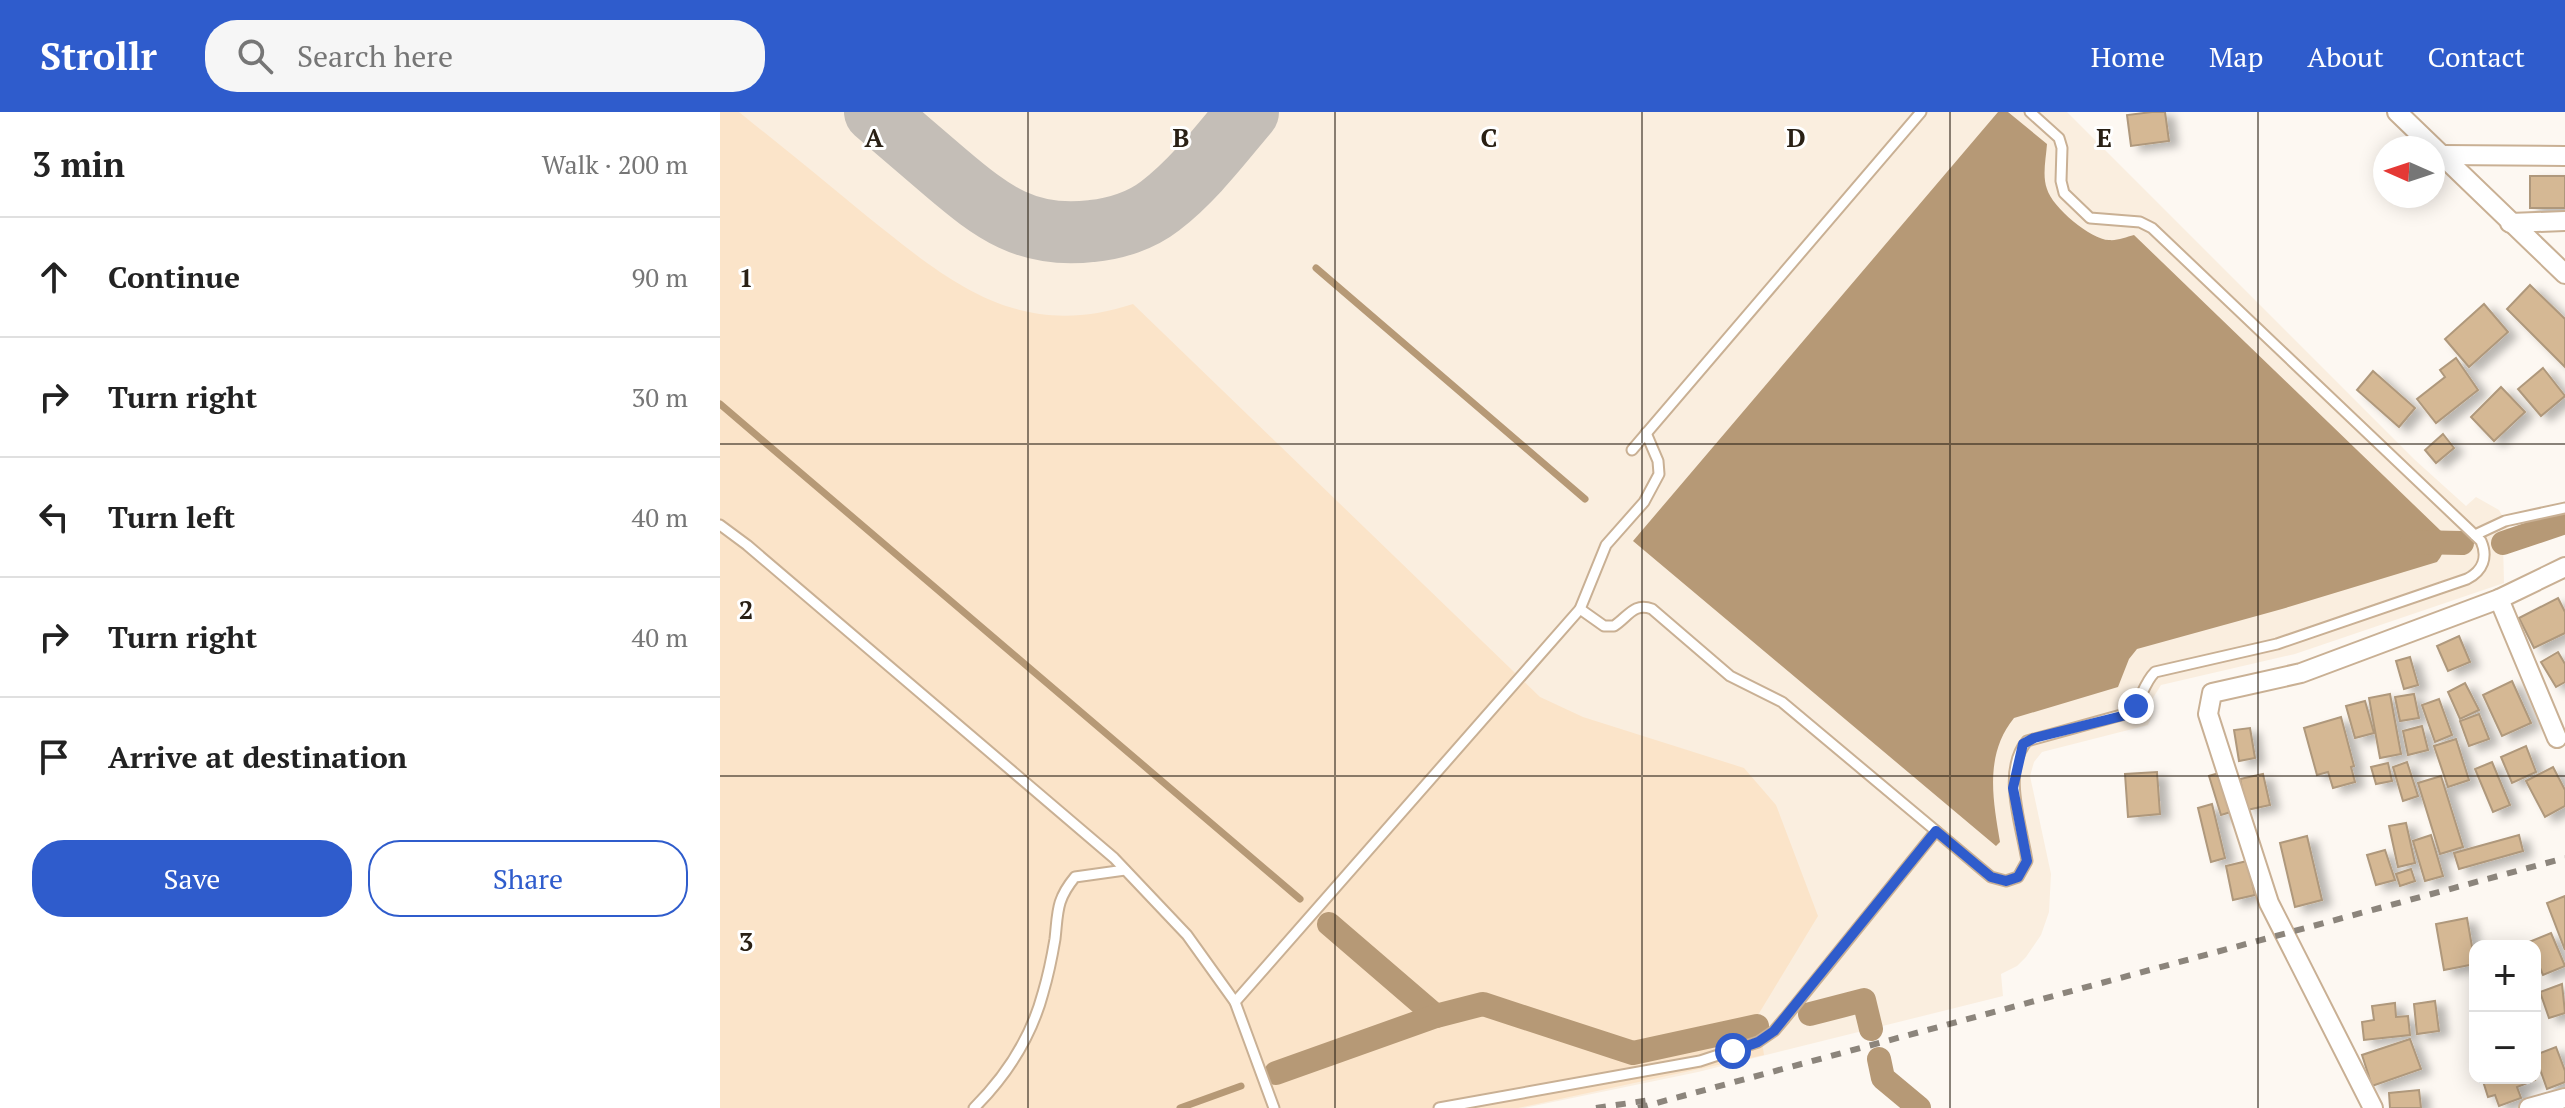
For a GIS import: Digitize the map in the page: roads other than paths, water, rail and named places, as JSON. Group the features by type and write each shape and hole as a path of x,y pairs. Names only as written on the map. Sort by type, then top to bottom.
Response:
{"street":[{"path":"2397,112 2423,136"},
{"path":"2445,155 2565,156"},
{"path":"2445,157 2565,274"},
{"path":"2510,223 2565,221"},
{"path":"2373,1108 2269,903 2208,714 2212,693 2301,673 2499,599 2565,567"},
{"path":"2499,599 2557,738"},
{"path":"2529,1108 2565,1098"}],"lane":[{"path":"1632,450 1921,112"},
{"path":"1580,609 1604,626 1614,626 1635,607 1652,609 1730,676 1782,702 1991,877 2006,881 2018,877 2027,861 2013,788 2020,752 2027,741 2132,712 2144,684 2155,672 2277,644 2474,576 2479,571 2485,557 2484,549 2475,535 2152,228 2140,222 2090,218 2064,193 2059,138 2030,112"},
{"path":"1235,1002 1580,609 1606,545 1644,502 1659,474 1658,461 1646,433"},
{"path":"2475,535 2505,521 2565,508"},
{"path":"720,525 1114,858 1187,935 1235,1002 1274,1108"},
{"path":"1439,1108 1700,1061 1758,1042 1774,1031 1785,1018 1936,831"},
{"path":"974,1108 998,1084 1028,1038 1044,993 1055,939 1056,910 1064,890 1075,877 1125,870"}],"waterway":[{"path":"1316,268 1585,499"},
{"path":"720,404 1300,899"},
{"path":"2503,543 2565,522"},
{"path":"2412,542 2462,543"},
{"path":"1329,924 1436,1016"},
{"path":"1810,1014 1864,1000 1871,1029"},
{"path":"1276,1073 1436,1016 1483,1004 1633,1053 1757,1026"},
{"path":"1879,1059 1883,1078 1919,1108"},
{"path":"1180,1108 1241,1086"}],"railway":[{"path":"1638,1108 2565,858"},
{"path":"1596,1108 1650,1100"}]}
